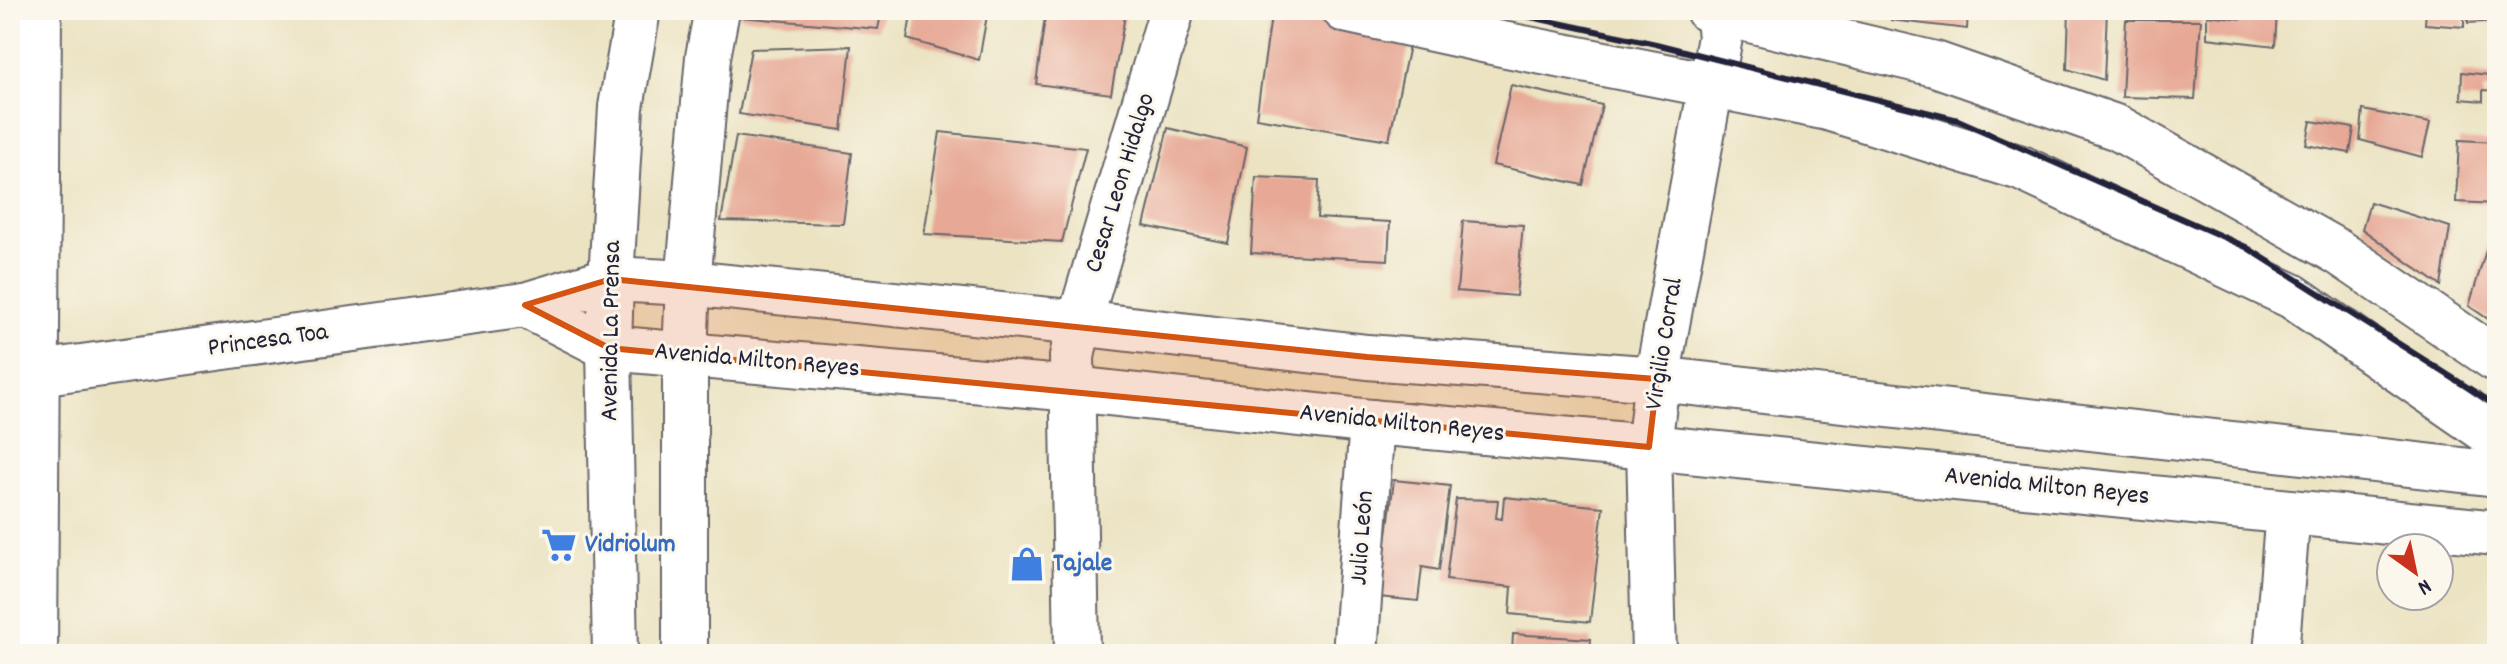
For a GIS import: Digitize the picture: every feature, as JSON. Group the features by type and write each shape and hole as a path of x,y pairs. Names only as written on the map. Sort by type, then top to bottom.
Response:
{"street":[{"path":"35,654 23,375 39,10"},
{"name":"Avenida La Prensa","path":"615,654 609,348 611,279 621,107 638,10"},
{"path":"685,654 685,356 688,283 708,57 717,10"},
{"name":"Cesar Leon Hidalgo","path":"1077,654 1075,356 1172,10"},
{"path":"1345,10 1828,108 2021,168 2292,296 2497,438"},
{"path":"1715,17 1935,64 2118,128 2338,252 2497,360"},
{"name":"Virgilio Corral","path":"1654,654 1649,447 1657,379 1711,86 1715,17"},
{"name":"Avenida Milton Reyes","path":"525,305 611,279 688,283 1075,356 1372,422 2497,533"},
{"name":"Princesa Toa","path":"23,375 525,305"},
{"name":"Avenida Milton Reyes","path":"525,305 609,348 685,356 1367,357 1657,379 2497,474"},
{"name":"Julio León","path":"1355,654 1372,422"},
{"path":"2276,654 2288,512"}],"highlighted area":[{"path":"611,279 1367,357 1657,379 1649,447 609,348 525,305"}],"building":[{"path":"742,10 882,10 878,29 740,17"},
{"path":"912,10 988,10 979,60 907,39"},
{"path":"1046,10 1126,10 1111,94 1036,84"},
{"path":"1272,10 1411,36 1389,140 1256,118"},
{"path":"1891,10 1968,10 1967,29 1891,20"},
{"path":"2069,10 2107,10 2104,80 2067,69"},
{"path":"2240,10 2240,14 2217,12"},
{"path":"2242,10 2277,10 2275,46 2207,38 2207,15 2242,19"},
{"path":"2426,10 2464,10 2464,27 2425,24"},
{"path":"2468,10 2497,10 2497,21 2468,23"},
{"path":"2126,20 2201,20 2195,99 2122,97"},
{"path":"851,46 842,130 739,114 751,49"},
{"path":"2462,72 2497,76 2497,91 2483,90 2483,101 2461,99"},
{"path":"1511,85 1602,105 1583,185 1493,165"},
{"path":"2363,110 2430,123 2422,157 2360,140"},
{"path":"2311,121 2354,128 2350,153 2306,145"},
{"path":"1168,128 1247,147 1228,243 1144,226"},
{"path":"940,132 1086,148 1062,242 924,234"},
{"path":"736,136 852,153 843,224 721,221"},
{"path":"2459,140 2497,142 2497,204 2456,202"},
{"path":"1256,177 1319,180 1317,218 1390,222 1388,260 1251,253"},
{"path":"2370,202 2450,227 2441,286 2362,229"},
{"path":"1463,221 1523,225 1516,296 1457,291"},
{"path":"2488,244 2497,248 2497,325 2469,306"},
{"path":"1394,480 1450,486 1439,570 1422,567 1418,601 1379,597"},
{"path":"1504,497 1603,507 1590,622 1510,614 1512,587 1446,580 1456,499 1498,500 1496,518 1502,519"},
{"path":"1513,634 1591,639 1590,654 1512,654"}],"railway":[{"path":"1498,10 1656,44 1958,120 2246,247 2497,406"}],"place":[{"name":"Vidriolum","path":"559,545"},
{"name":"Tajale","path":"1027,564"}]}
